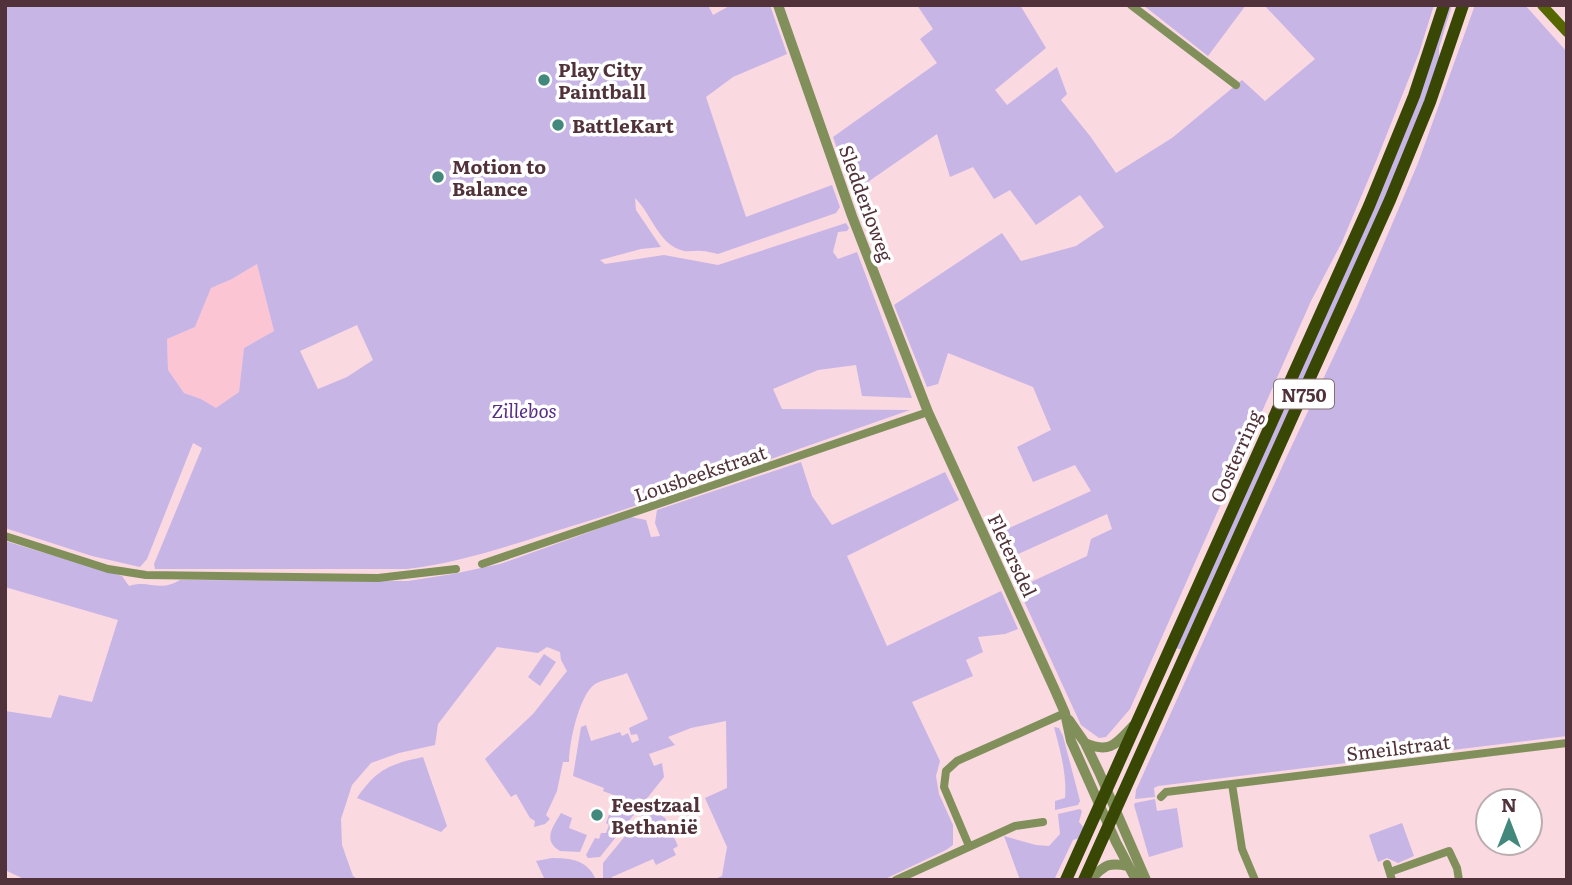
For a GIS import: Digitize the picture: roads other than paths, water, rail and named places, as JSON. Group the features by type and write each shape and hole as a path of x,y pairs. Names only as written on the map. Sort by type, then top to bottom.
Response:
{"main road":[{"name":"Oosterring","path":"1066,880 1372,198 1414,96 1444,5"},
{"name":"Oosterring","path":"1086,880 1390,200 1430,102 1462,5"},
{"path":"1542,5 1567,32"}],"street":[{"name":"Sledderloweg","path":"778,5 852,216 928,412"},
{"path":"1131,5 1236,85"},
{"name":"Lousbeekstraat","path":"482,564 928,412"},
{"name":"Fletersdel","path":"928,412 1065,713 1084,743 1116,808 1146,880"},
{"path":"5,536 108,569 146,575 378,578 456,569"},
{"name":"Fletersdel","path":"1065,713 1072,741 1136,880"},
{"path":"969,846 944,787 946,771 957,761 1065,713"},
{"path":"1084,743 1093,747 1114,746 1138,721"},
{"name":"Smeilstraat","path":"1161,797 1166,792 1567,743"},
{"path":"1233,784 1242,849 1255,880"},
{"path":"896,880 1015,826 1043,822"},
{"path":"1390,872 1449,851 1459,880"},
{"path":"1086,880 1108,864 1128,866"}],"place":[{"name":"Play City Paintball","path":"544,80"},
{"name":"BattleKart","path":"558,125"},
{"name":"Motion to Balance","path":"438,177"},
{"name":"Feestzaal Bethanië","path":"597,815"}],"park label":[{"name":"Zillebos","path":"524,410"}]}
